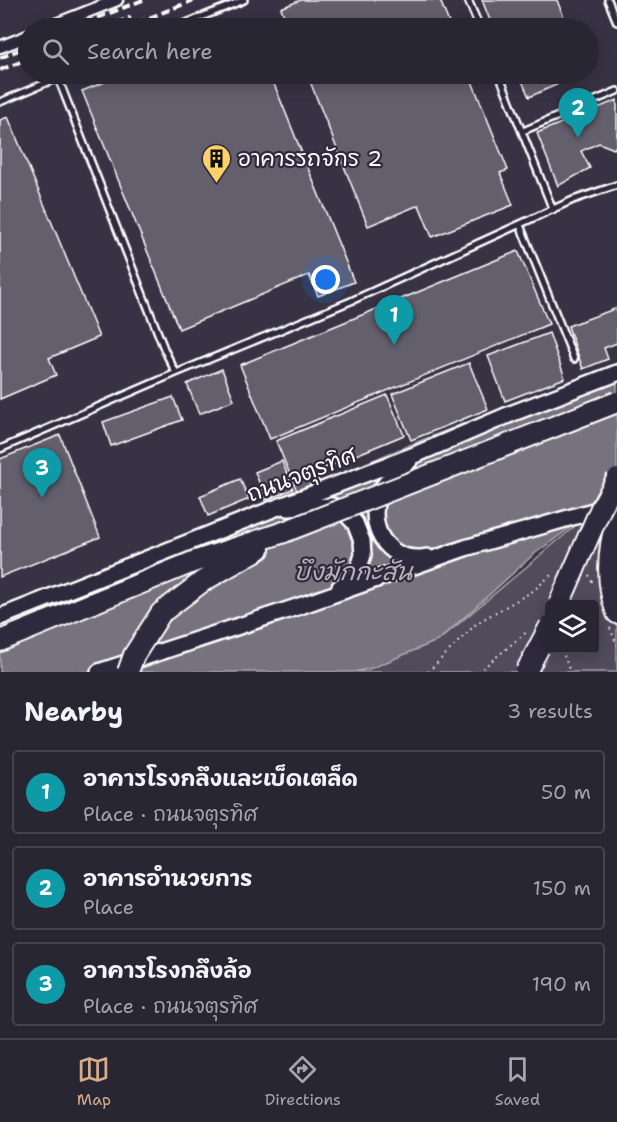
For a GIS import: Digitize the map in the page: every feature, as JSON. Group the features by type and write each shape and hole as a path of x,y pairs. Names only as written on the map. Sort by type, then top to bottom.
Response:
{"highway":[{"path":"0,641 193,562 284,532 617,402"},
{"path":"561,600 601,508 617,479"},
{"path":"613,619 608,563 611,537 617,518"},
{"path":"128,672 134,655 161,613 203,581 284,532"},
{"path":"526,672 541,627"}],"main road":[{"name":"ถนนจตุรทิศ","path":"0,618 617,373"},
{"path":"417,454 397,471 377,498 377,522 383,542 396,554 415,559 465,548"},
{"path":"99,672 294,608 465,548 617,504"},
{"path":"273,509 332,506 344,512 354,523 362,541 363,555 356,576 342,586 294,608"}],"street":[{"path":"71,18 117,0"},
{"path":"0,48 18,40"}],"lane":[{"path":"199,18 243,0"},
{"path":"468,0 476,18"},
{"path":"608,0 617,22"},
{"path":"0,102 44,84"},
{"path":"60,84 176,374"},
{"path":"503,84 553,210"},
{"path":"523,130 617,91"},
{"path":"0,449 106,402 351,301 553,210 617,185"},
{"path":"520,225 574,359"}],"path":[{"path":"428,672 477,622 533,591 551,575 560,572"},
{"path":"589,575 597,595"},
{"path":"613,619 617,645"},
{"path":"478,672 541,627"},
{"path":"563,654 570,672"}],"shaded area":[{"path":"617,511 617,672 357,672 439,640 592,512"}],"water":[{"name":"บึงมักกะสัน","path":"617,363 617,511 592,512 533,555 439,640 372,668 354,672 0,672 0,614 417,442"}],"building":[{"path":"301,0 440,0 447,18 285,18 281,8"},
{"path":"482,0 557,0 564,18 489,18"},
{"name":"อาคารรถจักร 2","path":"100,84 274,84 354,282 318,296 309,275 179,329 82,91"},
{"path":"311,84 473,84 508,170 500,173 513,205 432,237 419,205 368,226"},
{"path":"523,84 558,84 529,97"},
{"path":"617,100 617,144 614,149 599,143 581,151 590,168 558,186 537,133"},
{"path":"8,117 99,337 49,358 56,375 0,399 0,120"},
{"path":"518,251 549,324 270,439 240,365"},
{"path":"617,308 617,343 604,348 608,359 583,369 568,326"},
{"path":"549,333 565,378 505,401 488,356"},
{"path":"469,363 488,409 411,440 392,394"},
{"path":"222,369 234,400 199,414 187,384"},
{"path":"387,395 404,435 315,472 319,481 297,491 276,441"},
{"path":"173,397 182,420 111,446 103,422"},
{"path":"60,435 100,537 0,577 0,459"},
{"path":"282,461 293,489 266,500 255,472"},
{"path":"240,479 249,499 208,516 200,496"}],"railway":[{"path":"97,18 143,0"},
{"path":"149,18 194,0"},
{"path":"0,58 18,50"},
{"path":"0,70 18,63"}],"place":[{"name":"อาคารอำนวยการ","path":"578,138"},
{"name":"อาคารรถจักร 2","path":"217,184"},
{"name":"อาคารโรงกลึงและเบ็ดเตล็ด","path":"394,345"},
{"name":"อาคารโรงกลึงล้อ","path":"42,498"}]}
